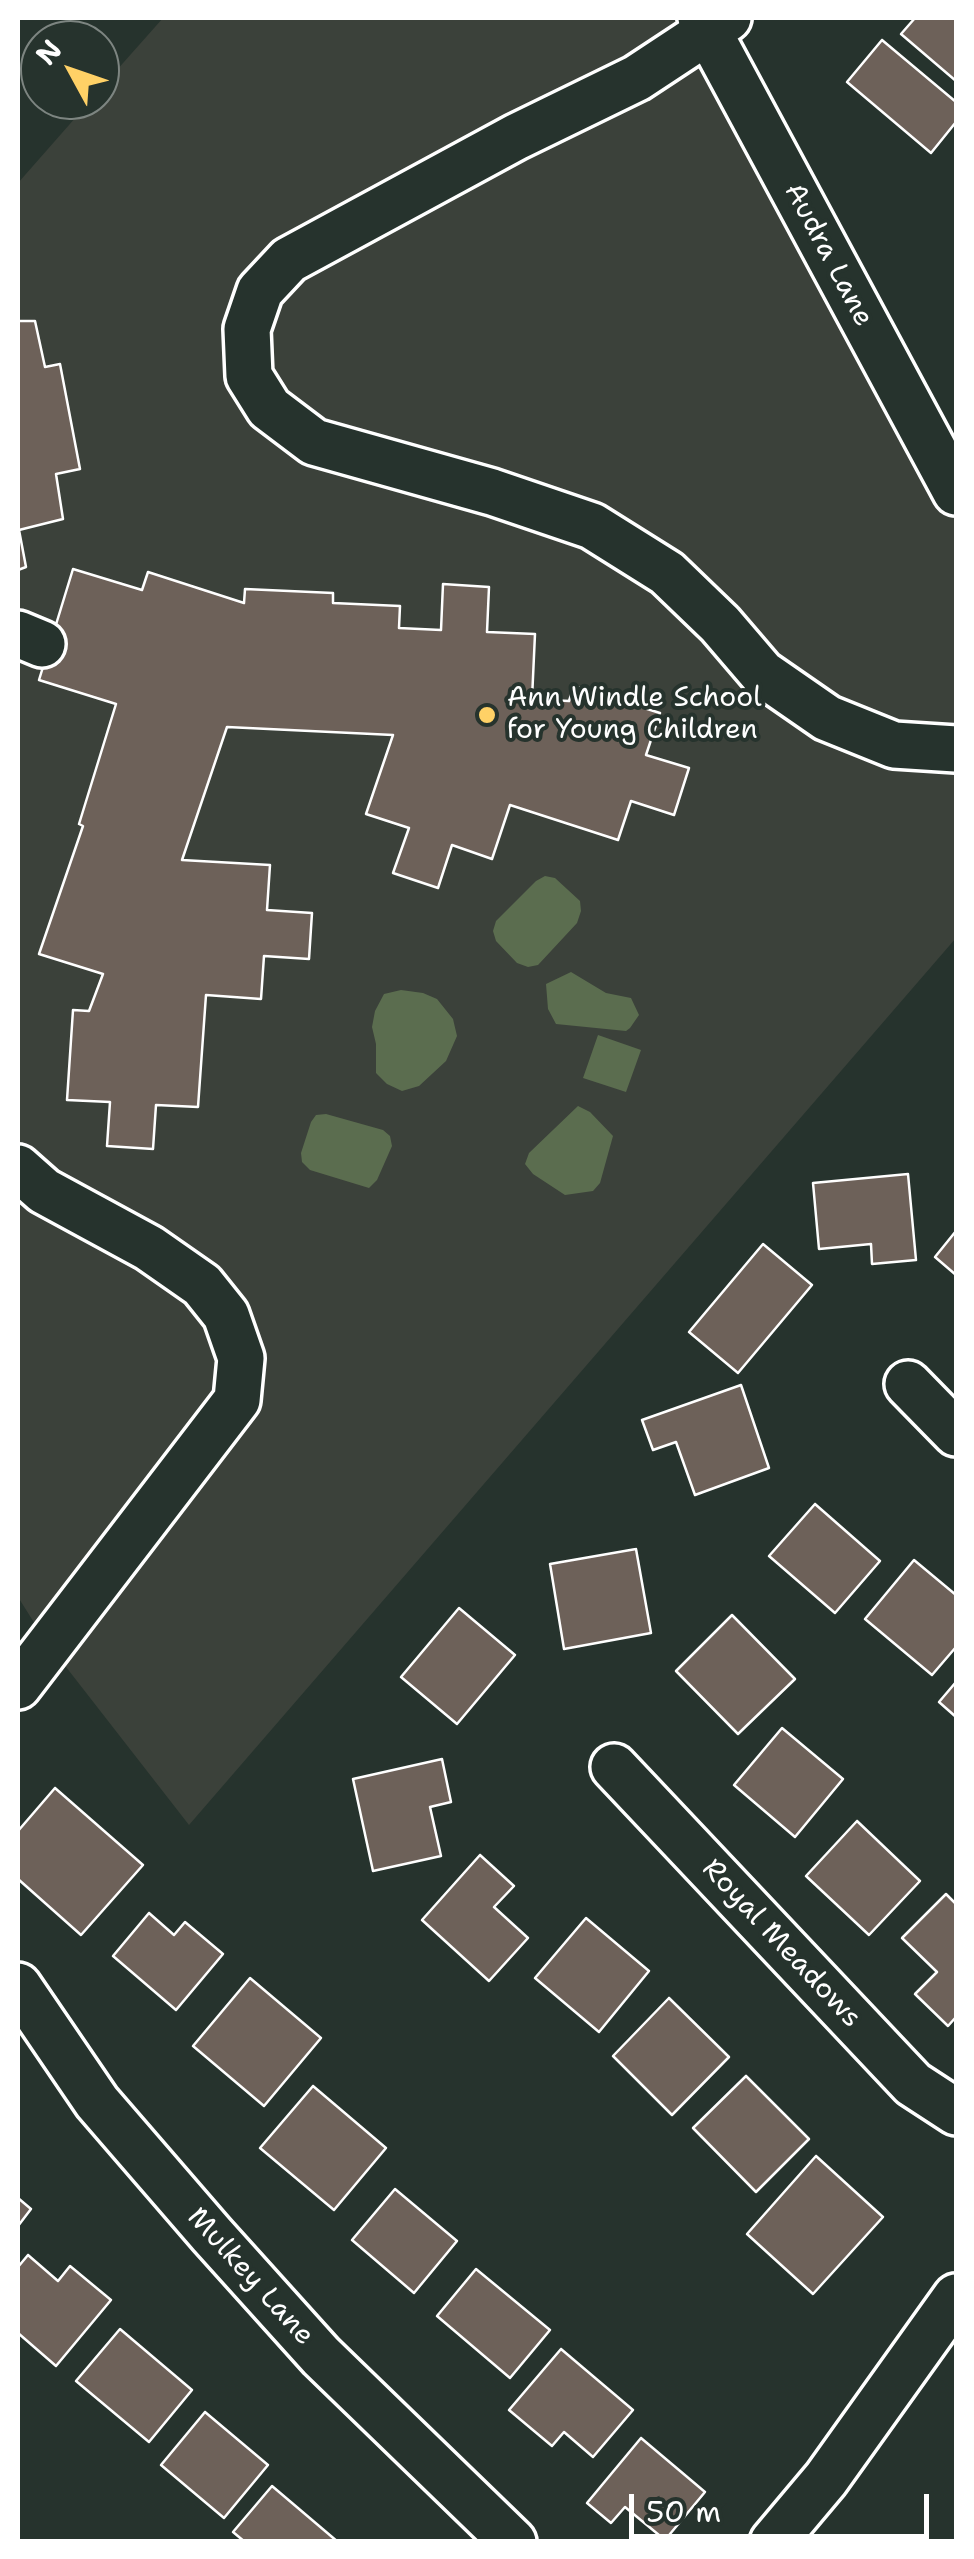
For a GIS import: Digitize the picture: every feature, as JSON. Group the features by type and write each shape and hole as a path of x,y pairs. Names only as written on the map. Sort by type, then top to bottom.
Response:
{"street":[{"name":"Audra Lane","path":"712,22 956,492"},
{"path":"712,22 637,78 516,137 289,260 260,291 248,329 249,376 269,408 314,442 492,492 592,526 667,573 720,624 762,673 828,718 894,746 956,748"},
{"path":"18,1168 44,1192 149,1248 202,1285 226,1315 240,1358 237,1400 18,1686"},
{"path":"908,1384 956,1434"},
{"name":"Royal Meadows","path":"614,1767 913,2084 956,2112"},
{"name":"Mulkey Lane","path":"18,1986 97,2102 212,2235 321,2356 513,2542"},
{"path":"774,2542 826,2479 956,2297"}],"shaded area":[{"name":"Ann Windle School for Young Children","path":"163,18 701,18 956,492 956,938 189,1825 45,1640 18,1597 18,183 73,120 120,120 120,66"}],"green space":[{"path":"545,876 555,878 580,901 581,911 577,923 538,965 528,967 517,963 496,941 493,931 496,921"},
{"path":"571,972 606,993 631,998 639,1015 630,1028 626,1031 556,1024 548,1009 546,984"},
{"path":"401,990 437,999 453,1019 457,1036 446,1061 419,1086 402,1091 376,1073 372,1027 384,994"},
{"path":"598,1035 641,1050 626,1092 583,1078"},
{"path":"578,1106 590,1112 613,1136 600,1183 593,1191 565,1195 533,1174 525,1164 529,1153"},
{"path":"326,1114 383,1130 390,1136 392,1146 377,1180 369,1188 310,1170 302,1162 311,1122 316,1115"}],"building":[{"path":"915,18 956,18 956,81 901,34"},
{"path":"882,40 956,102 956,122 931,153 847,82"},
{"path":"18,321 35,321 45,367 60,364 80,469 56,474 63,519 19,530 26,567 18,570"},
{"name":"Ann Windle School for Young Children","path":"73,569 142,590 148,572 244,603 245,589 333,593 333,603 400,606 399,628 441,630 443,584 489,587 487,632 535,634 532,699 569,701 574,686 660,713 646,755 689,768 674,815 631,801 618,840 510,805 492,859 452,845 438,888 393,873 409,828 366,814 393,735 227,727 182,860 270,865 267,910 312,913 309,959 264,956 261,999 206,995 198,1107 156,1105 153,1149 107,1146 110,1102 67,1100 73,1010 89,1011 103,974 39,954 83,826 79,824 116,704 39,680"},
{"path":"908,1174 916,1260 872,1264 871,1244 819,1249 813,1183"},
{"path":"956,1231 956,1275 935,1257"},
{"path":"763,1244 812,1285 738,1373 689,1332"},
{"path":"741,1385 769,1468 695,1495 676,1442 653,1450 642,1420"},
{"path":"815,1504 880,1561 835,1613 769,1556"},
{"path":"636,1549 651,1633 564,1649 550,1564"},
{"path":"914,1560 956,1595 956,1647 932,1675 865,1619"},
{"path":"459,1608 515,1655 457,1724 401,1677"},
{"path":"732,1615 795,1679 738,1734 676,1671"},
{"path":"956,1682 956,1717 939,1702"},
{"path":"782,1728 843,1779 795,1837 734,1785"},
{"path":"442,1759 451,1802 430,1807 441,1856 373,1871 353,1779"},
{"path":"55,1788 143,1865 81,1935 18,1879 18,1831"},
{"path":"857,1821 920,1881 869,1935 806,1876"},
{"path":"480,1855 514,1886 494,1907 528,1938 489,1981 422,1920"},
{"path":"946,1894 956,1904 956,2017 948,2026 915,1994 937,1972 902,1938"},
{"path":"149,1913 174,1935 185,1922 223,1954 176,2010 113,1956"},
{"path":"586,1918 649,1971 599,2032 535,1978"},
{"path":"250,1978 321,2038 264,2106 193,2046"},
{"path":"669,1998 729,2057 672,2115 613,2056"},
{"path":"746,2076 809,2139 756,2192 693,2128"},
{"path":"313,2086 386,2148 334,2210 260,2148"},
{"path":"816,2156 883,2217 813,2294 747,2234"},
{"path":"395,2189 457,2241 414,2293 352,2240"},
{"path":"18,2198 31,2209 18,2226"},
{"path":"28,2255 58,2281 70,2266 111,2300 56,2366 18,2333 18,2267"},
{"path":"476,2269 550,2330 510,2378 437,2316"},
{"path":"120,2329 192,2390 149,2442 76,2381"},
{"path":"561,2349 633,2410 593,2457 564,2432 552,2446 509,2410"},
{"path":"205,2412 268,2465 224,2518 161,2465"},
{"path":"641,2438 705,2492 665,2540 625,2507 611,2523 587,2503"},
{"path":"272,2486 338,2542 245,2542 233,2532"}],"place":[{"name":"Ann Windle School for Young Children","path":"487,715"}]}
